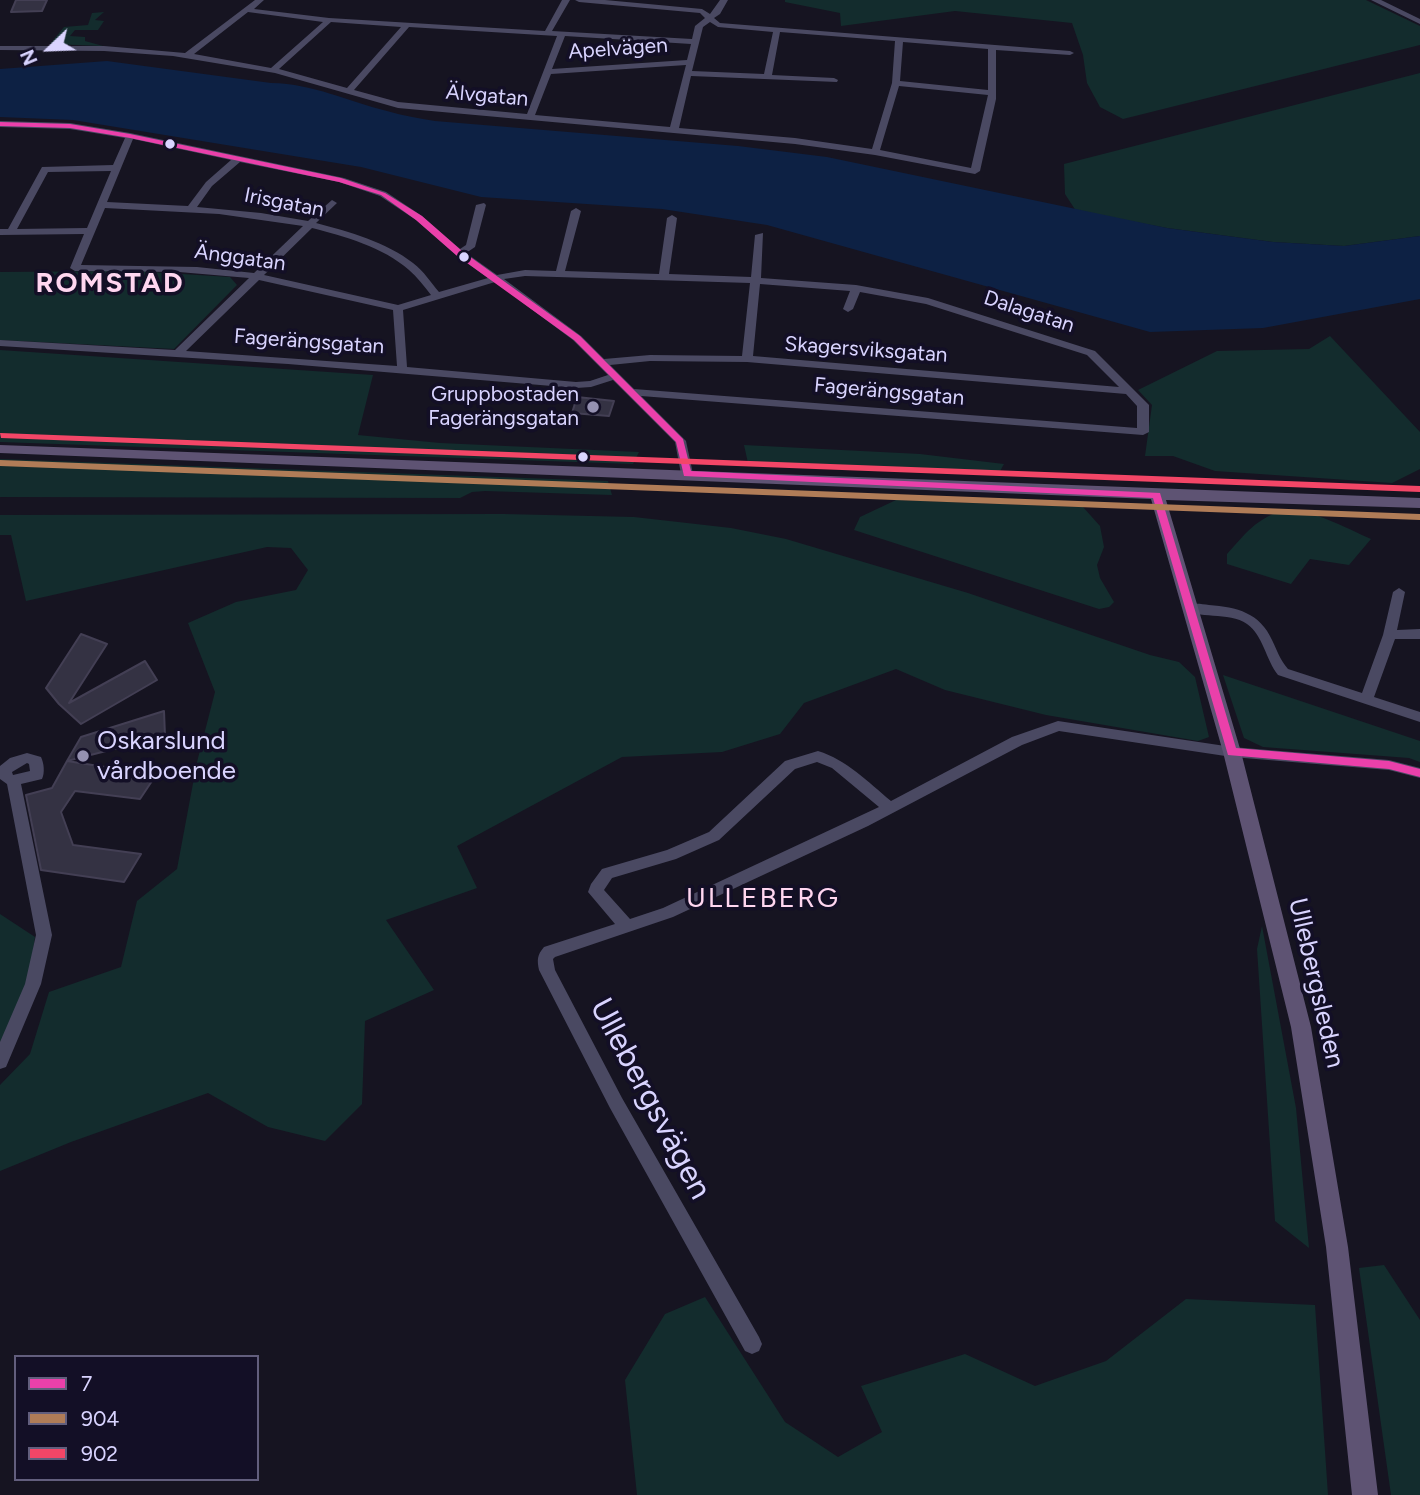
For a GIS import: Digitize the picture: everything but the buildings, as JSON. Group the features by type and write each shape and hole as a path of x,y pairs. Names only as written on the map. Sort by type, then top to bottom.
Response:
{"main road":[{"path":"0,449 1420,503"},
{"name":"Ullebergsleden","path":"1157,495 1232,752 1301,1027 1337,1247 1364,1495"}],"street":[{"path":"185,57 260,0"},
{"path":"548,32 566,0"},
{"path":"579,0 702,11 719,25 1070,53"},
{"path":"674,129 699,26 717,12 724,0"},
{"path":"1375,0 1420,22"},
{"path":"247,10 329,20 696,42"},
{"path":"273,70 329,20"},
{"path":"350,89 408,24"},
{"path":"768,76 776,29"},
{"path":"530,118 562,33"},
{"path":"875,152 896,83 899,38"},
{"name":"Älvgatan","path":"0,48 59,47 185,57 273,70 350,89 398,105 674,129 875,152 975,171 992,99 991,93"},
{"path":"896,83 991,93 996,47"},
{"name":"Apelvägen","path":"549,72 689,62"},
{"path":"688,73 834,80"},
{"path":"0,138 5,124 71,126 341,180 383,194 419,218 459,253 496,280 543,310 601,362 680,441 687,474"},
{"path":"6,232 91,231 130,136"},
{"path":"191,208 209,184 239,158"},
{"path":"6,232 45,169 118,168"},
{"path":"179,352 332,203"},
{"name":"Irisgatan","path":"102,205 191,208 275,218 365,240 410,265 437,296"},
{"path":"459,253 470,247 481,205"},
{"path":"560,273 576,211"},
{"path":"664,277 672,218"},
{"name":"Änggatan","path":"91,231 75,268 148,267 215,271 257,277 398,308"},
{"path":"747,359 753,280 760,235"},
{"name":"Dalagatan","path":"398,308 525,273 753,280 856,288 928,301 1091,353 1143,405 1143,432"},
{"path":"848,309 856,288"},
{"path":"398,308 402,369"},
{"name":"Fagerängsgatan","path":"0,343 179,352 576,385 591,384 614,376"},
{"name":"Skagersviksgatan","path":"601,362 650,358 747,359 1128,391"},
{"name":"Fagerängsgatan","path":"632,391 1143,432"},
{"path":"1366,699 1390,635 1399,592"},
{"path":"1190,608 1247,618 1259,627 1270,656 1283,672 1420,717"},
{"path":"1390,635 1420,634"},
{"name":"Ullebergsvägen","path":"752,1344 623,1115 547,970 545,957 550,952 667,913 890,807 1017,741 1058,726 1232,752 1389,765 1420,773"},
{"path":"626,927 596,892 607,873 671,855 714,836 790,765 818,756 837,764 890,807"},
{"path":"0,1062 33,984 44,935 13,781"}],"green space":[{"path":"785,0 1366,0 1420,26 1420,45 1123,119 1100,107 1087,83 1083,55 1072,23 955,11 841,26 840,13"},
{"path":"104,12 95,20 104,21 98,30 75,30 70,36 85,37 85,41 103,46 50,44 64,27 88,25 92,13"},
{"path":"1420,73 1420,236 1344,246 1273,242 1167,228 1076,211 1065,194 1064,164"},
{"path":"134,271 230,277 237,285 174,349 0,340 0,272"},
{"path":"1330,336 1420,432 1420,469 1392,483 1215,471 1173,456 1145,456 1152,405 1138,390 1217,351 1309,349"},
{"path":"0,350 373,375 358,435 440,443 639,452 633,464 0,442"},
{"path":"744,445 920,454 1004,464 999,473 748,463"},
{"path":"0,459 608,481 612,495 485,491 472,492 460,498 0,497"},
{"path":"896,500 1083,507 1100,526 1104,547 1097,565 1100,578 1114,602 1109,607 1099,609 854,530 860,517"},
{"path":"1282,510 1305,512 1371,539 1349,565 1310,559 1291,584 1227,564 1227,554 1246,533 1264,518"},
{"path":"503,514 634,517 731,528 786,539 968,593 1150,655 1179,662 1195,677 1209,737 1198,741 1046,715 945,690 896,669 804,703 780,734 722,752 622,757 457,846 477,888 386,920 434,990 365,1021 362,1104 325,1141 268,1127 208,1093 71,1142 0,1171 0,1085 30,1054 49,992 121,967 137,901 177,869 197,762 215,692 188,623 236,602 296,590 308,570 291,548 267,547 26,601 11,535 0,535 0,515"},
{"path":"1223,675 1420,741 1420,762 1409,758 1263,747 1244,738"},
{"path":"0,914 35,937 29,979 0,1050"},
{"path":"1262,926 1296,1108 1309,1248 1275,1221 1257,949"},
{"path":"1384,1265 1420,1320 1420,1495 1391,1495 1359,1268"},
{"path":"705,1297 785,1422 838,1457 882,1432 861,1386 965,1354 1035,1386 1106,1361 1186,1299 1315,1305 1328,1495 637,1495 625,1380 665,1314"}],"water":[{"path":"107,61 302,86 393,113 435,121 738,146 827,157 1167,228 1273,242 1344,246 1420,236 1420,299 1263,328 1150,332 767,225 662,209 481,197 361,167 73,120 0,117 0,69"}],"transit line":[{"name":"7","path":"0,124 70,126 130,136 341,180 383,194 419,218 459,253 577,338 680,441 687,474"},
{"name":"902","path":"1,435 1420,489"},
{"name":"904","path":"0,463 1420,517"},
{"name":"7","path":"687,474 1157,495"},
{"name":"7","path":"1157,495 1232,752"},
{"name":"7","path":"1232,752 1389,765 1420,773"}],"place":[{"name":"Gruppbostaden Fagerängsgatan","path":"593,407"},
{"name":"Oskarslund vårdboende","path":"83,756"}],"district":[{"name":"ROMSTAD","path":"110,284"},
{"name":"ULLEBERG","path":"763,899"}]}
